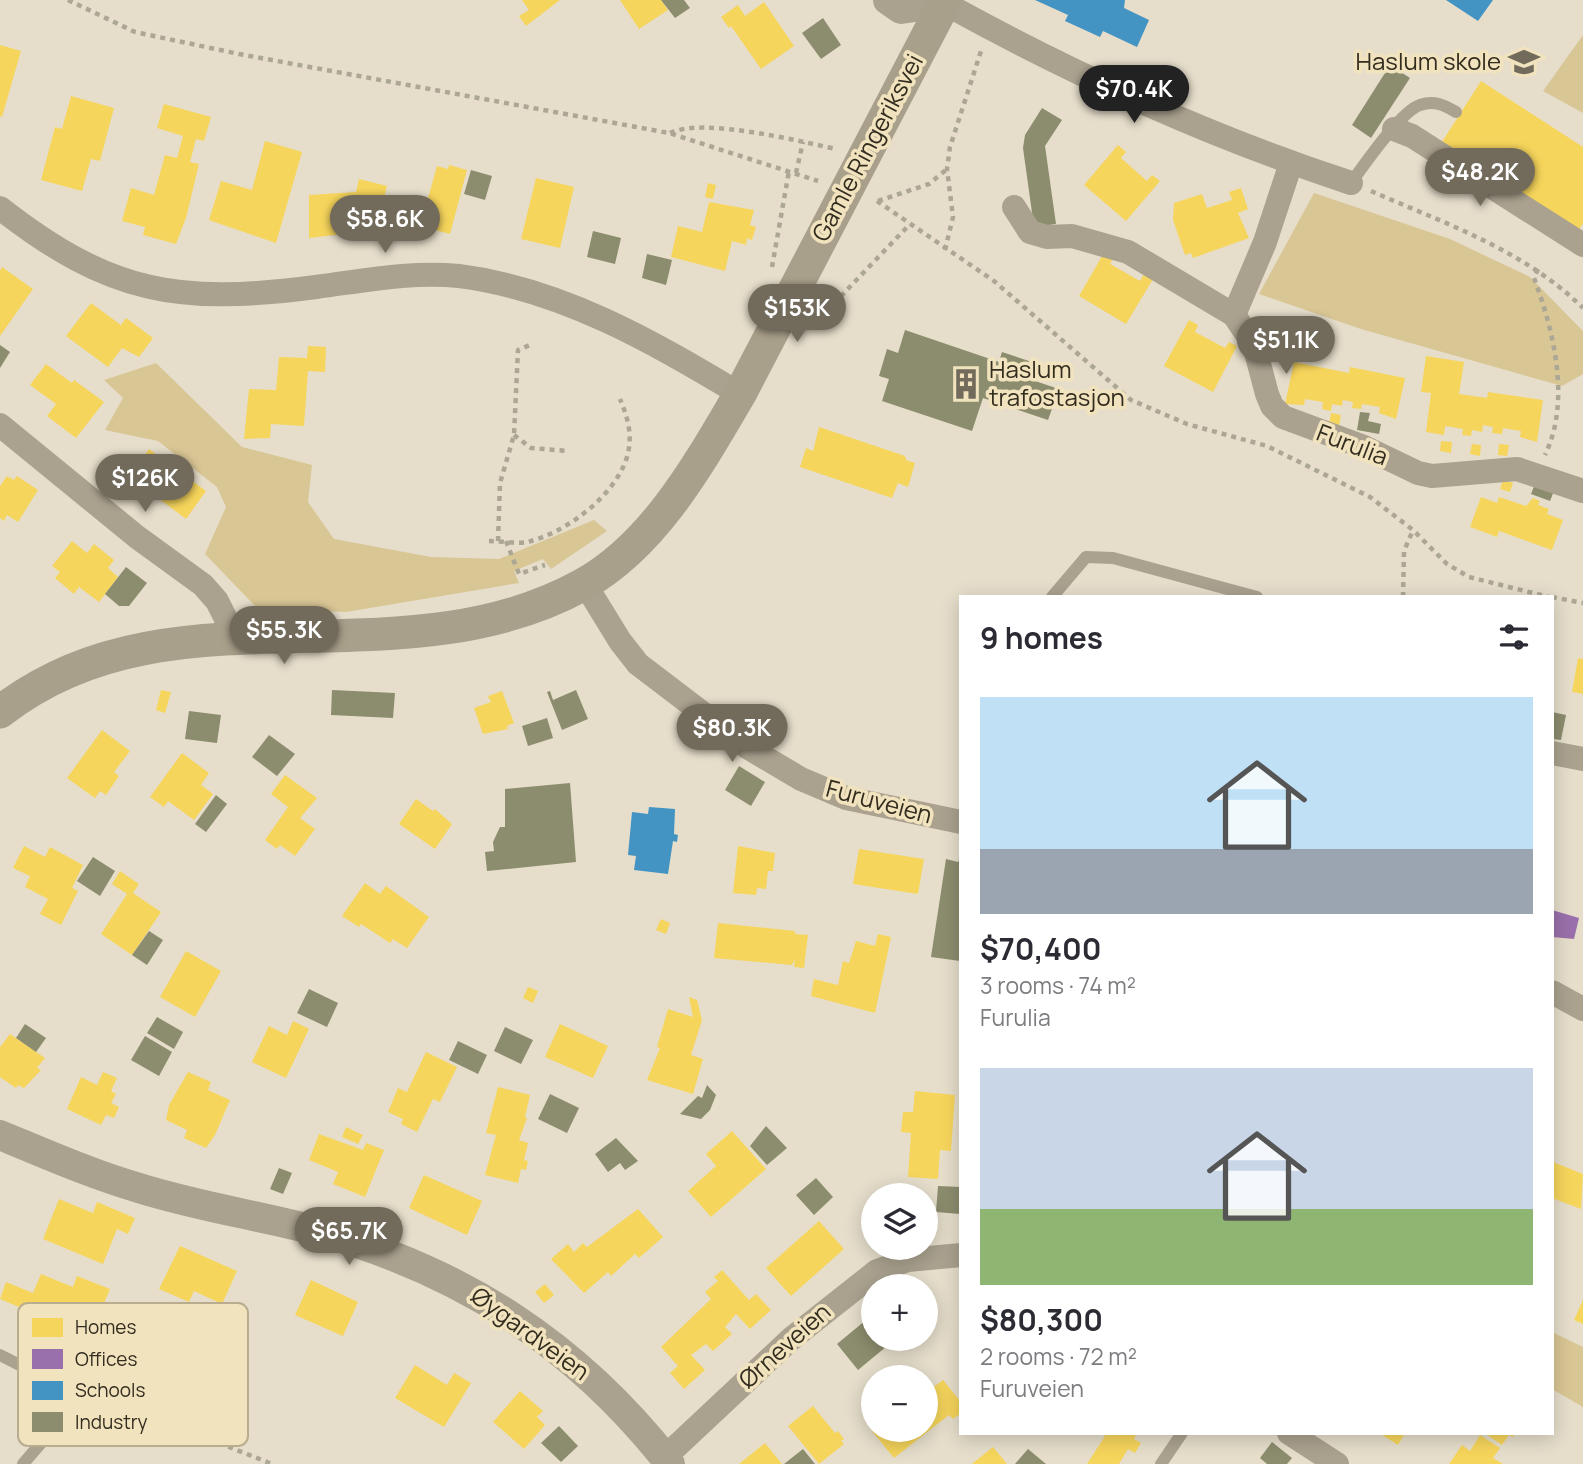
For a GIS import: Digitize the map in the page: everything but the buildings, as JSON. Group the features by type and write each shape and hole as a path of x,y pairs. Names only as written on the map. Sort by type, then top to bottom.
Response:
{"main road":[{"name":"Gamle Ringeriksvei","path":"0,712 41,684 98,660 176,642 343,638 456,629 513,614 585,584 662,516 740,394 943,1"}],"street":[{"path":"888,0 901,9 943,1 988,27 1169,117 1352,183"},
{"path":"1394,129 1412,136 1583,245"},
{"path":"1234,315 1265,242 1291,163"},
{"name":"Furulia","path":"1014,207 1030,232 1047,237 1082,238 1128,252 1234,315 1254,345 1272,406 1283,417 1432,476 1517,469 1583,491"},
{"path":"0,208 53,247 100,272 146,289 193,295 242,294 422,274 460,276 536,293 633,333 740,394"},
{"path":"0,425 137,537 203,585 217,601 226,620 229,639"},
{"name":"Furuveien","path":"585,584 620,641 638,664 747,747 801,779 846,798 959,821"},
{"path":"1554,753 1583,759"},
{"path":"1554,993 1583,1009"},
{"name":"Øygardveien","path":"0,1135 90,1173 142,1189 367,1245 466,1287 503,1308 579,1365 667,1461"},
{"name":"Ørneveien","path":"667,1461 791,1339 877,1271 908,1260 959,1255"},
{"path":"1292,1435 1337,1464"}],"lane":[{"path":"1352,183 1410,110 1420,104 1441,103 1456,112"},
{"path":"1054,595 1086,557 1114,558 1250,595"},
{"path":"0,1355 18,1364"},
{"path":"1161,1464 1181,1435"},
{"path":"23,1464 38,1446"}],"path":[{"path":"68,0 135,32 239,54 669,133 818,181"},
{"path":"945,250 953,217 947,169 950,147 988,27"},
{"path":"669,133 682,126 731,130 847,151"},
{"path":"771,271 792,172 803,142"},
{"path":"947,169 929,184 877,201 994,281 1131,400 1186,424 1267,446 1370,497 1413,530 1447,564 1469,577 1543,595"},
{"path":"1352,183 1495,245 1538,269 1583,308"},
{"path":"820,318 910,224"},
{"path":"1536,474 1550,440 1558,371 1552,330 1534,278 1538,269"},
{"path":"498,541 500,483 514,435 518,350 530,345"},
{"path":"489,541 526,542 570,523 614,482 621,473 629,442 629,423 620,399"},
{"path":"514,435 531,448 568,451"},
{"path":"1403,595 1404,551 1413,530"},
{"path":"506,541 519,574 545,565"},
{"path":"1554,598 1583,603"},
{"path":"227,1446 272,1464"}],"shaded area":[{"path":"1583,35 1583,113 1543,91"},
{"path":"1314,193 1450,239 1530,277 1583,331 1583,374 1562,386 1361,329 1259,294"},
{"path":"156,363 242,447 312,465 308,502 334,539 431,557 499,559 594,520 607,531 551,569 543,559 514,571 519,583 346,612 257,608 205,554 226,507 217,487 158,441 105,430 123,398 104,380"},
{"path":"1554,1333 1583,1347 1583,1407 1554,1390"}],"place":[{"name":"Haslum skole","path":"1524,62"},
{"name":"Haslum trafostasjon","path":"966,384"}]}
